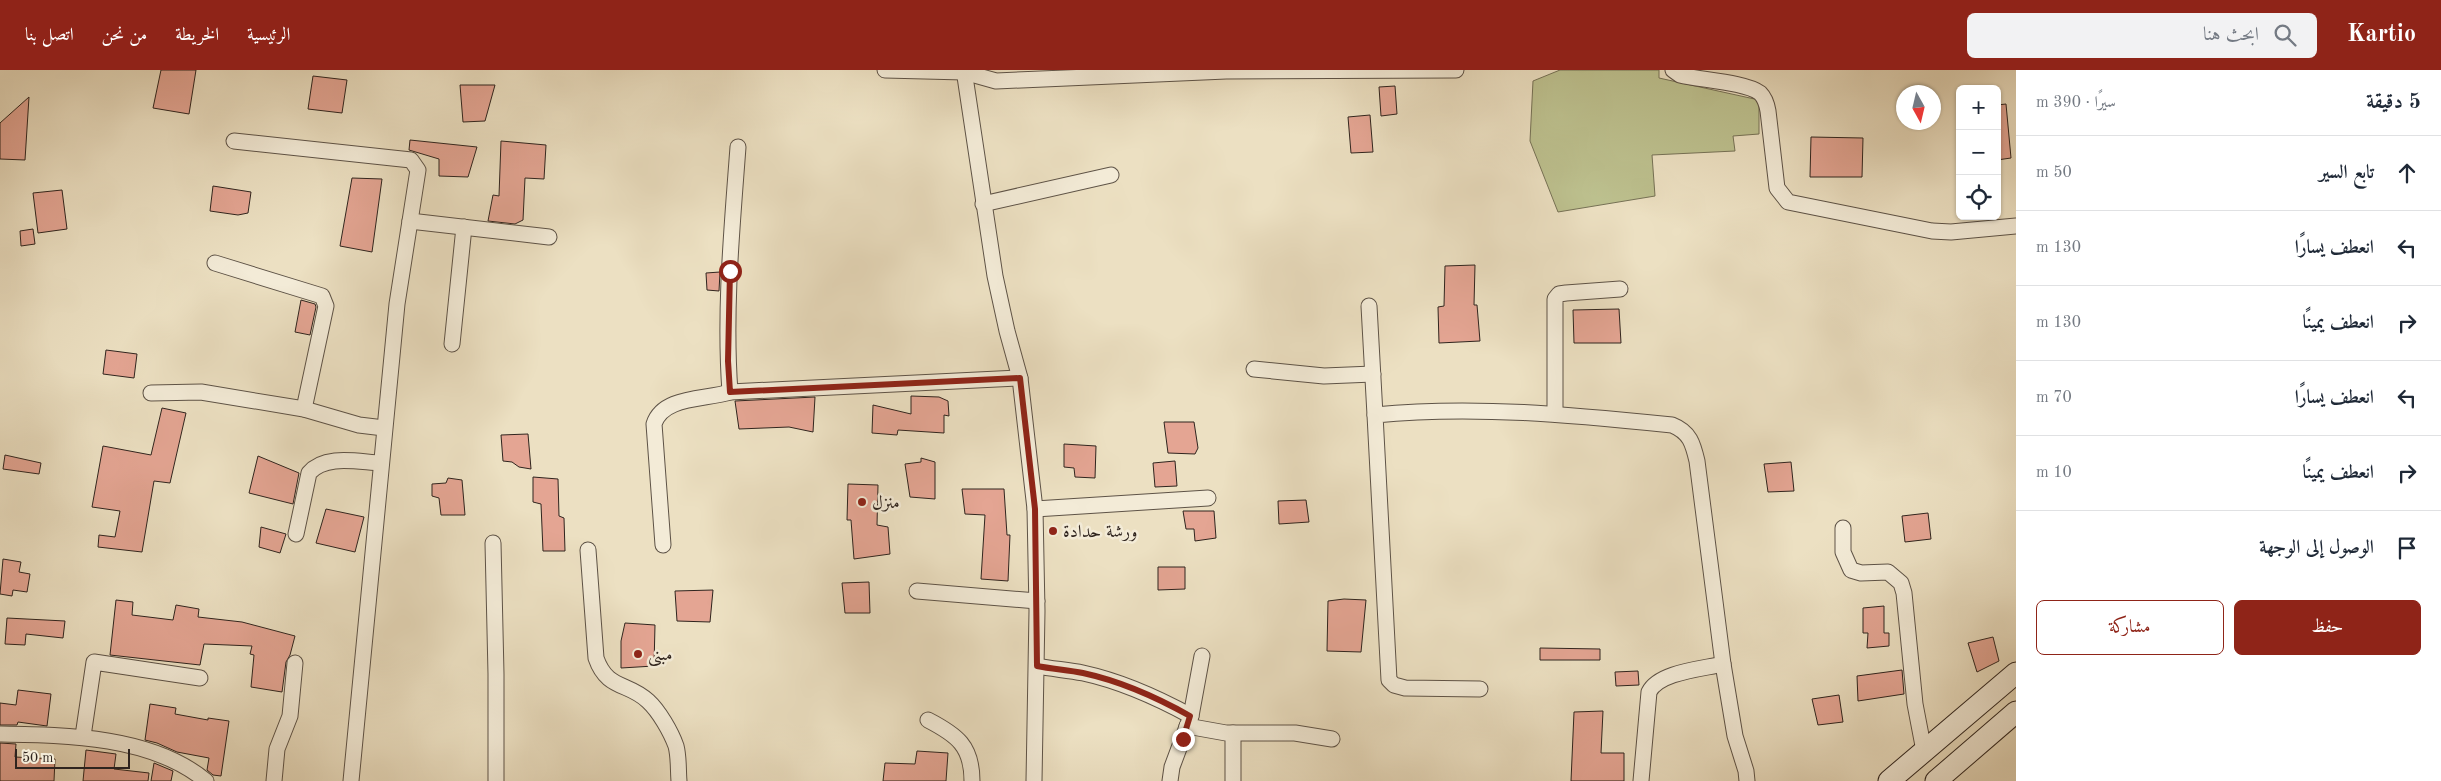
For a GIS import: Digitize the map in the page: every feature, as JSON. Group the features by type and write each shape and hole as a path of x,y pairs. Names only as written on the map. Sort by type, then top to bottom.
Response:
{"main road":[{"path":"1889,781 2016,673"},
{"path":"1936,781 2016,712"}],"street":[{"path":"885,70 964,71 996,81 1104,72 1456,70"},
{"path":"1673,70 1688,77 1731,84 1760,94 1766,101 1768,111 1777,188 1781,196 1788,202 1932,231 1951,232 2016,226"},
{"path":"964,71 995,276 1020,378 1035,509 1037,666 1034,781"},
{"path":"234,141 412,160 418,170 397,304 351,781"},
{"path":"730,392 728,361 731,247 738,146"},
{"path":"983,204 1111,175"},
{"path":"410,221 549,237"},
{"path":"452,344 464,227"},
{"path":"216,263 322,296 326,306 304,409"},
{"path":"1555,413 1555,299 1560,294 1566,293 1620,289"},
{"path":"1370,306 1389,680 1405,688 1480,689"},
{"path":"1254,369 1324,376 1373,374"},
{"path":"663,545 654,424 656,418 668,406 730,392 1020,378"},
{"path":"151,392 201,392 304,409 359,425 384,428"},
{"path":"1375,415 1427,410 1555,413 1672,426 1682,429 1689,436 1697,461 1723,664 1736,736 1749,778"},
{"path":"296,534 309,473 313,469 328,461 381,463"},
{"path":"1035,509 1208,498"},
{"path":"1842,528 1843,552 1851,570 1862,573 1888,572 1901,583 1906,604 1915,704 1924,751"},
{"path":"493,543 496,781"},
{"path":"588,550 596,658 600,670 613,683 648,700 676,748 679,781"},
{"path":"917,591 1037,601"},
{"path":"1170,781 1172,767 1189,721 1202,656"},
{"path":"83,736 94,662 200,678"},
{"path":"274,781 277,749 290,716 296,663"},
{"path":"1641,781 1649,692 1652,685 1662,678 1723,664"},
{"path":"1037,666 1084,673 1111,682 1152,697 1189,721 1233,733 1295,733 1332,739"},
{"path":"928,720 946,729 965,746 971,762 972,781"},
{"path":"1233,733 1234,781"},
{"path":"0,734 83,736 124,744 190,767 206,781"}],"green space":[{"path":"1560,70 1659,70 1659,78 1759,100 1759,134 1733,136 1735,151 1652,155 1655,196 1558,212 1530,141 1533,81"}],"building":[{"path":"161,70 196,70 189,114 153,108"},
{"path":"313,76 347,80 342,113 308,109"},
{"path":"460,85 495,85 485,121 463,122"},
{"path":"1395,86 1397,114 1381,116 1379,87"},
{"path":"29,97 25,160 0,159 0,123"},
{"path":"2006,104 2011,158 2001,159 2001,130 2001,105"},
{"path":"1370,115 1373,152 1351,153 1348,117"},
{"path":"1811,137 1863,138 1862,177 1810,177"},
{"path":"410,140 477,147 468,177 439,176 439,159 409,150"},
{"path":"501,141 546,145 544,179 525,178 523,220 515,224 488,221 493,195 499,196"},
{"path":"352,178 382,179 372,252 340,246"},
{"path":"213,186 251,192 248,213 238,215 210,211"},
{"path":"62,190 67,229 38,233 33,193"},
{"path":"33,229 35,244 21,246 20,231"},
{"path":"1475,265 1474,305 1477,305 1480,341 1439,343 1438,307 1444,306 1445,266"},
{"path":"720,272 719,291 707,290 706,273"},
{"path":"301,300 315,304 316,307 310,335 295,332"},
{"path":"1619,309 1621,343 1574,343 1573,310"},
{"path":"106,350 137,354 134,378 103,374"},
{"path":"911,396 939,397 948,401 949,416 944,415 944,433 898,430 897,435 872,433 873,405 911,414"},
{"path":"815,397 813,432 789,427 739,429 735,401"},
{"path":"162,408 186,413 170,483 154,481 142,552 98,547 99,535 115,537 120,511 92,507 103,446 151,455"},
{"path":"1164,422 1194,422 1198,448 1195,454 1168,453"},
{"path":"528,434 531,469 519,467 512,462 503,461 501,435"},
{"path":"1064,444 1096,446 1095,478 1075,477 1074,468 1064,467"},
{"path":"5,455 41,463 39,474 3,469"},
{"path":"258,456 299,473 293,504 249,493"},
{"path":"921,458 935,462 935,499 910,497 905,464 921,462"},
{"path":"1175,461 1177,486 1155,487 1153,463"},
{"path":"1791,462 1794,491 1768,492 1764,464"},
{"path":"533,477 558,479 559,516 564,518 565,551 543,551 541,504 533,502"},
{"path":"448,478 462,480 465,515 441,515 439,498 432,496 432,484 446,483"},
{"path":"848,484 878,485 877,525 888,527 890,554 854,559 851,520 847,520"},
{"path":"962,489 1004,489 1007,535 1010,535 1008,581 981,579 985,515 965,514"},
{"path":"1306,500 1309,522 1279,524 1278,501"},
{"path":"326,509 364,517 355,552 316,543"},
{"path":"1183,511 1214,511 1216,538 1195,541 1194,529 1186,529"},
{"path":"1928,513 1931,539 1905,542 1902,516"},
{"path":"261,527 286,534 280,553 259,547"},
{"path":"3,559 21,562 19,572 30,574 27,592 13,590 12,596 0,594"},
{"path":"1158,567 1185,567 1185,589 1158,590"},
{"path":"869,582 870,613 845,613 842,583"},
{"name":"مبنى","path":"713,590 710,622 677,621 675,591"},
{"path":"1344,599 1366,600 1361,652 1327,651 1328,601"},
{"path":"116,600 133,602 132,615 173,620 176,605 199,609 198,617 242,622 295,636 286,662 282,692 251,687 254,655 250,654 252,646 204,644 200,665 110,655"},
{"path":"1884,606 1884,633 1889,633 1889,646 1867,648 1868,633 1863,633 1863,608"},
{"path":"7,618 65,621 63,638 26,634 25,645 5,644"},
{"name":"مبنى","path":"625,623 655,625 654,666 621,668 621,641"},
{"path":"1993,637 1999,661 1977,672 1968,643"},
{"path":"1540,648 1600,649 1600,660 1540,660"},
{"path":"1902,670 1904,694 1858,701 1857,676"},
{"path":"1638,671 1639,685 1616,686 1615,672"},
{"path":"18,690 51,694 47,726 18,722 17,725 0,725 0,703 16,705"},
{"path":"1839,695 1843,722 1818,725 1812,699"},
{"path":"150,704 176,708 175,714 208,720 208,718 229,721 221,776 213,775 207,770 209,758 177,752 145,740"},
{"path":"1603,711 1601,753 1624,753 1624,781 1571,781 1574,712"},
{"path":"0,743 16,744 15,757 55,759 54,781 0,781"},
{"path":"86,750 116,754 114,769 149,773 148,781 83,781"},
{"path":"917,751 948,753 946,781 883,781 885,763 915,764"},
{"path":"154,763 173,771 171,781 151,781"}],"place":[{"name":"منزل","path":"862,502"},
{"name":"ورشة حدادة","path":"1053,531"},
{"name":"مبنى","path":"638,654"}],"route":[{"path":"730,271 728,361 730,392 1020,378 1035,509 1037,666 1084,673 1152,697 1190,716 1183,739"}]}
